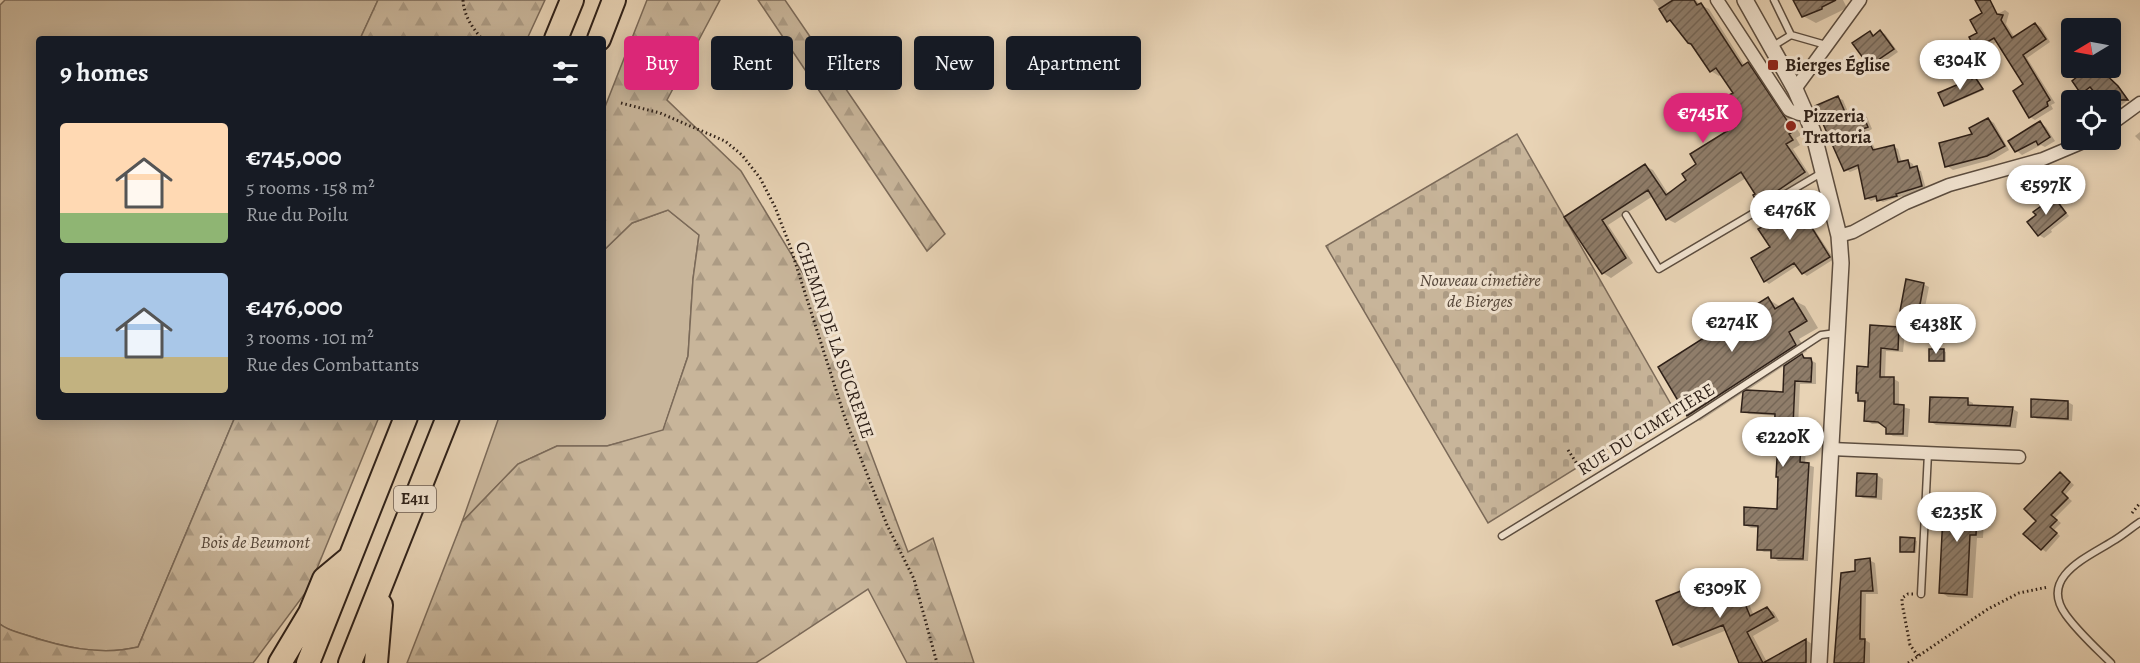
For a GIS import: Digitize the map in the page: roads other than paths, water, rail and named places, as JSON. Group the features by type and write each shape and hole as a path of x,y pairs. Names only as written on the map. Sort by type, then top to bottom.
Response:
{"highway":[{"path":"557,36 572,0"},
{"path":"600,36 614,0"},
{"name":"E411","path":"308,663 405,420"},
{"name":"E411","path":"350,663 447,420"},
{"path":"280,663 296,640 324,579 350,558"},
{"path":"376,663 383,580"}],"street":[{"path":"1717,0 1789,110 1806,114"},
{"path":"1745,0 1795,89 1806,114 1839,236 1841,263 1819,663"},
{"path":"1795,89 1860,0"},
{"path":"2121,117 2140,103"},
{"path":"1839,236 1853,232 1906,203 1949,185 2043,159 2064,150"},
{"path":"1831,449 2019,457"}],"lane":[{"path":"1774,0 1791,35"},
{"path":"1772,47 1791,35 1827,45"},
{"path":"1626,215 1659,269 1823,171"},
{"name":"RUE DU CIMETIÈRE","path":"1502,536 1694,418 1821,336 1837,333"},
{"path":"1921,594 1928,453"},
{"path":"2111,663 2066,615 2059,598 2059,586 2067,573 2081,559 2140,522"}],"place":[{"name":"Bierges Église","path":"1773,65"},
{"name":"Pizzeria Trattoria","path":"1791,126"}],"park label":[{"name":"Nouveau cimetière de Bierges","path":"1480,290"},
{"name":"Bois de Beumont","path":"255,542"}]}
